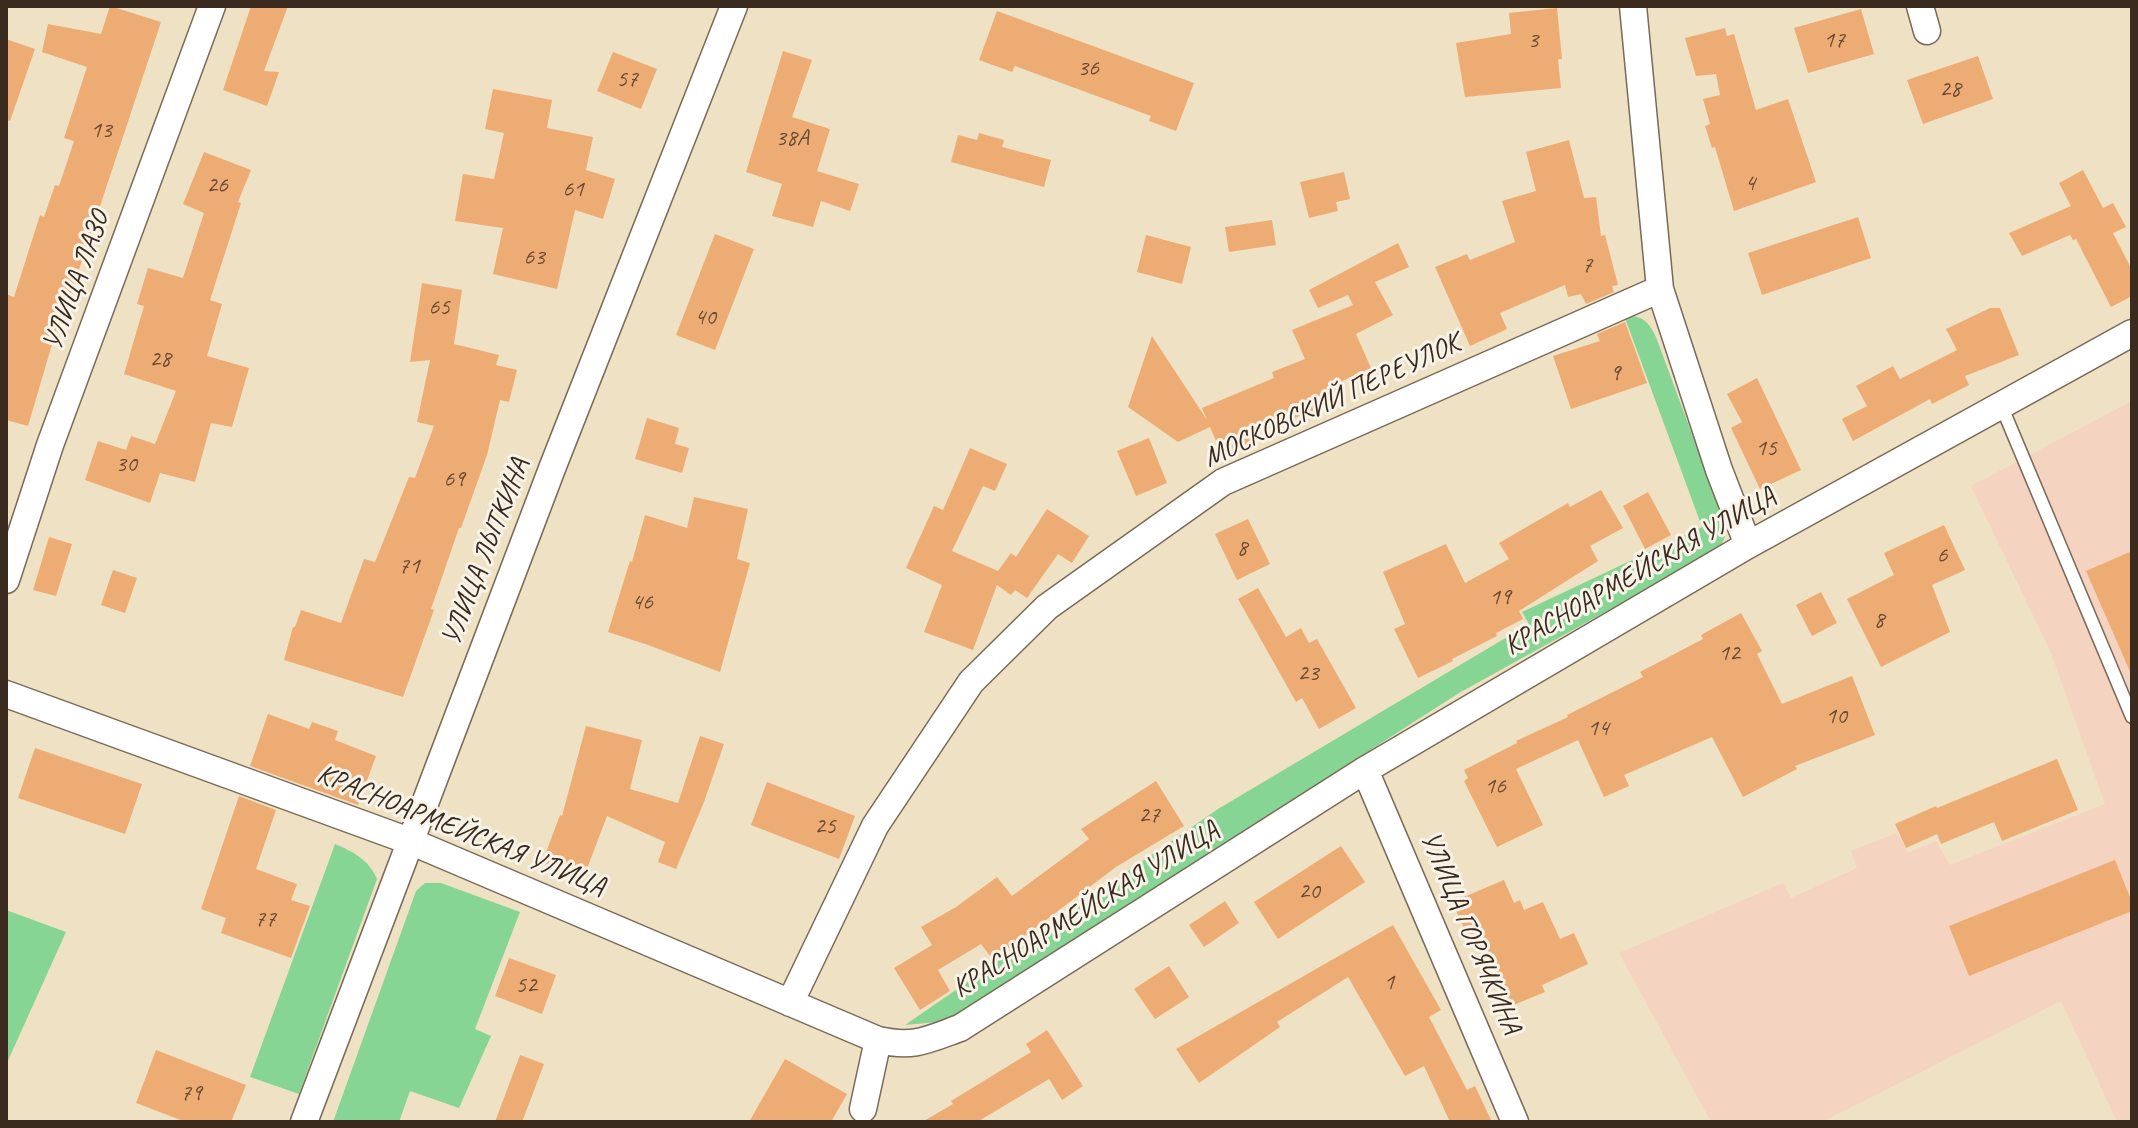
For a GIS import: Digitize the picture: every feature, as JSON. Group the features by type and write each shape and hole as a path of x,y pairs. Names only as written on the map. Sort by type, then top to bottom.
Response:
{"street":[{"name":"УЛИЦА ЛАЗО","path":"6,580 50,445 212,6"},
{"name":"УЛИЦА ЛЫТКИНА","path":"304,1122 553,466 734,6"},
{"path":"1633,6 1660,289 1719,470 1748,545"},
{"name":"МОСКОВСКИЙ ПЕРЕУЛОК","path":"790,1003 875,826 971,682 1047,607 1223,482 1660,289"},
{"name":"КРАСНОАРМЕЙСКАЯ УЛИЦА","path":"6,694 412,842 878,1040 898,1045 917,1044 960,1028 1365,770 1748,545 2132,333"},
{"name":"УЛИЦА ГОРЯЧКИНА","path":"1365,770 1515,1122"},
{"path":"863,1118 878,1040"}],"lane":[{"path":"2001,405 2132,717"}],"shaded area":[{"path":"2132,401 2132,1122 2117,1122 2061,1001 1822,1122 1711,1122 1619,953 1783,883 1791,898 1857,868 1851,851 1897,833 1908,853 1936,841 1950,865 2105,804 2051,653 1971,486"}],"green space":[{"path":"1632,316 1647,322 1656,337 1726,526 1719,549 1459,693 959,1014 938,1022 905,1025 1218,809 1529,624 1522,612 1702,527 1625,318"},
{"path":"335,844 360,857 377,879 299,1094 250,1077"},
{"path":"425,883 441,883 520,912 475,1029 491,1036 459,1108 410,1091 399,1122 333,1122 416,891"},
{"path":"6,910 66,932 6,1065"}],"building":[{"path":"110,6 161,22 64,315 61,314 28,426 6,420 6,294 14,297 40,215 44,217 55,185 59,186 74,141 64,138 87,67 42,52 48,24 101,34"},
{"path":"251,6 288,6 264,71 279,72 267,106 223,90"},
{"path":"1557,8 1562,59 1558,59 1561,88 1465,97 1456,43 1511,34 1509,13"},
{"path":"1861,9 1874,54 1808,73 1794,28"},
{"path":"997,11 1194,83 1176,131 1149,121 1151,116 1015,66 1012,72 979,60"},
{"path":"1725,28 1727,36 1734,34 1756,110 1788,99 1816,182 1734,211 1715,147 1712,148 1705,126 1710,124 1703,99 1720,95 1716,74 1696,76 1685,38"},
{"path":"6,39 35,49 10,121 6,120"},
{"path":"783,51 812,60 792,117 830,129 817,171 859,184 850,211 821,201 813,227 772,216 782,184 746,172"},
{"path":"613,52 657,69 641,109 597,91"},
{"path":"1978,56 1993,99 1923,124 1907,80"},
{"path":"493,89 552,100 547,128 593,137 586,170 615,179 603,219 575,210 557,289 493,274 503,228 455,221 463,174 494,179 504,133 485,129"},
{"path":"979,133 1004,140 1002,147 1051,160 1044,187 951,162 958,135 977,140"},
{"path":"1569,140 1584,198 1596,197 1601,236 1605,235 1618,285 1612,286 1614,292 1586,304 1581,294 1568,297 1565,285 1500,313 1507,329 1470,346 1435,267 1467,254 1470,260 1515,242 1502,201 1536,191 1526,152"},
{"path":"204,152 251,170 238,202 241,203 210,300 222,304 207,356 249,368 232,427 211,423 195,482 160,473 150,503 85,480 98,441 126,450 131,436 155,444 176,391 124,374 144,306 137,304 148,268 183,278 204,213 183,204"},
{"path":"2083,170 2103,208 2113,203 2126,227 2113,233 2132,270 2132,296 2111,307 2076,239 2073,240 2070,235 2022,256 2009,233 2071,206 2059,183"},
{"path":"1344,172 1350,199 1336,202 1338,211 1309,218 1300,182"},
{"path":"1858,217 1871,258 1762,295 1748,253"},
{"path":"1272,220 1276,245 1229,252 1225,227"},
{"path":"715,234 754,249 715,350 676,335"},
{"path":"1146,235 1191,247 1182,284 1137,272"},
{"path":"1398,243 1409,267 1375,282 1393,315 1356,334 1371,368 1342,381 1344,386 1336,389 1340,400 1251,435 1253,441 1222,455 1210,427 1178,442 1128,407 1152,336 1207,420 1202,408 1274,378 1272,372 1305,359 1292,330 1353,305 1348,295 1318,308 1309,290"},
{"path":"422,283 462,290 454,344 499,355 496,365 517,370 509,402 500,400 487,455 459,528 403,697 284,660 301,610 341,623 364,559 375,562 409,477 415,478 434,426 417,422 430,360 410,362"},
{"path":"1990,308 2000,308 2019,355 1965,376 1969,385 1932,404 1930,399 1853,441 1842,419 1867,406 1856,386 1893,366 1900,379 1957,350 1946,329"},
{"path":"1625,322 1647,383 1571,409 1553,356 1600,341 1597,334"},
{"path":"1757,378 1801,470 1760,489 1731,428 1742,422 1727,394"},
{"path":"647,418 679,428 675,444 689,448 682,473 635,459"},
{"path":"1149,438 1167,483 1136,496 1117,451"},
{"path":"970,448 1007,464 995,491 983,486 952,551 998,571 1011,553 1016,557 1047,509 1089,536 1072,563 1058,554 1027,598 1015,590 1011,595 997,585 973,650 924,632 942,585 906,568 934,506 943,510"},
{"path":"1601,490 1623,528 1590,546 1598,561 1519,611 1523,619 1496,633 1497,636 1418,678 1394,629 1405,624 1383,572 1446,544 1465,583 1509,559 1499,543 1568,503 1570,507"},
{"path":"1648,492 1671,535 1645,549 1623,506"},
{"path":"694,497 748,509 737,559 750,563 720,672 608,632 645,515 687,528"},
{"path":"1248,519 1270,564 1237,580 1215,534"},
{"path":"1944,525 1965,570 1932,585 1950,632 1881,667 1847,599 1894,575 1884,553"},
{"path":"49,537 72,544 56,596 33,590"},
{"path":"2132,551 2132,676 2086,571"},
{"path":"113,570 137,578 125,613 101,605"},
{"path":"1258,588 1286,637 1301,628 1309,643 1317,639 1356,708 1319,729 1302,698 1296,702 1238,599"},
{"path":"1821,592 1837,623 1812,636 1796,605"},
{"path":"1741,613 1762,651 1757,654 1782,704 1852,676 1875,735 1795,766 1797,769 1743,797 1712,737 1624,775 1629,786 1604,797 1578,740 1516,769 1543,825 1497,847 1464,781 1468,778 1464,770 1643,677 1640,672 1703,639 1701,635"},
{"path":"268,714 309,729 312,722 338,731 335,740 376,756 358,805 250,766"},
{"path":"586,726 642,740 630,789 678,803 700,736 724,744 676,869 658,862 665,842 607,816 583,879 542,863 562,816"},
{"path":"35,748 142,784 125,834 18,798"},
{"path":"2057,759 2078,810 2002,841 1994,822 1941,844 1937,834 1906,848 1895,824"},
{"path":"1156,781 1184,826 1116,867 993,960 981,944 938,970 950,991 920,1010 894,968 932,945 921,927 956,907 997,877 1012,896 1089,839 1081,829"},
{"path":"767,782 855,816 839,859 751,825"},
{"path":"239,796 276,810 256,869 297,884 291,900 310,906 291,958 221,933 226,918 201,909"},
{"path":"1341,846 1365,882 1278,939 1254,902"},
{"path":"2115,860 2132,902 2132,911 1969,976 1949,926"},
{"path":"1504,880 1514,903 1520,900 1524,910 1543,902 1560,939 1574,933 1588,964 1542,985 1545,992 1511,1006 1497,976 1491,978 1471,933 1467,935 1452,902"},
{"path":"1225,901 1239,923 1204,947 1189,925"},
{"path":"1393,925 1441,1010 1429,1017 1467,1090 1475,1086 1492,1122 1450,1122 1424,1066 1405,1076 1348,977 1277,1022 1280,1027 1199,1083 1176,1049"},
{"path":"509,958 556,975 542,1014 495,996"},
{"path":"1169,966 1189,997 1155,1019 1134,989"},
{"path":"1047,1030 1083,1086 1062,1100 1049,1079 977,1122 922,1122 1031,1052 1026,1044"},
{"path":"156,1050 246,1085 231,1122 186,1122 136,1103"},
{"path":"520,1055 544,1064 522,1122 495,1122"},
{"path":"785,1059 847,1094 831,1122 749,1122"}]}
